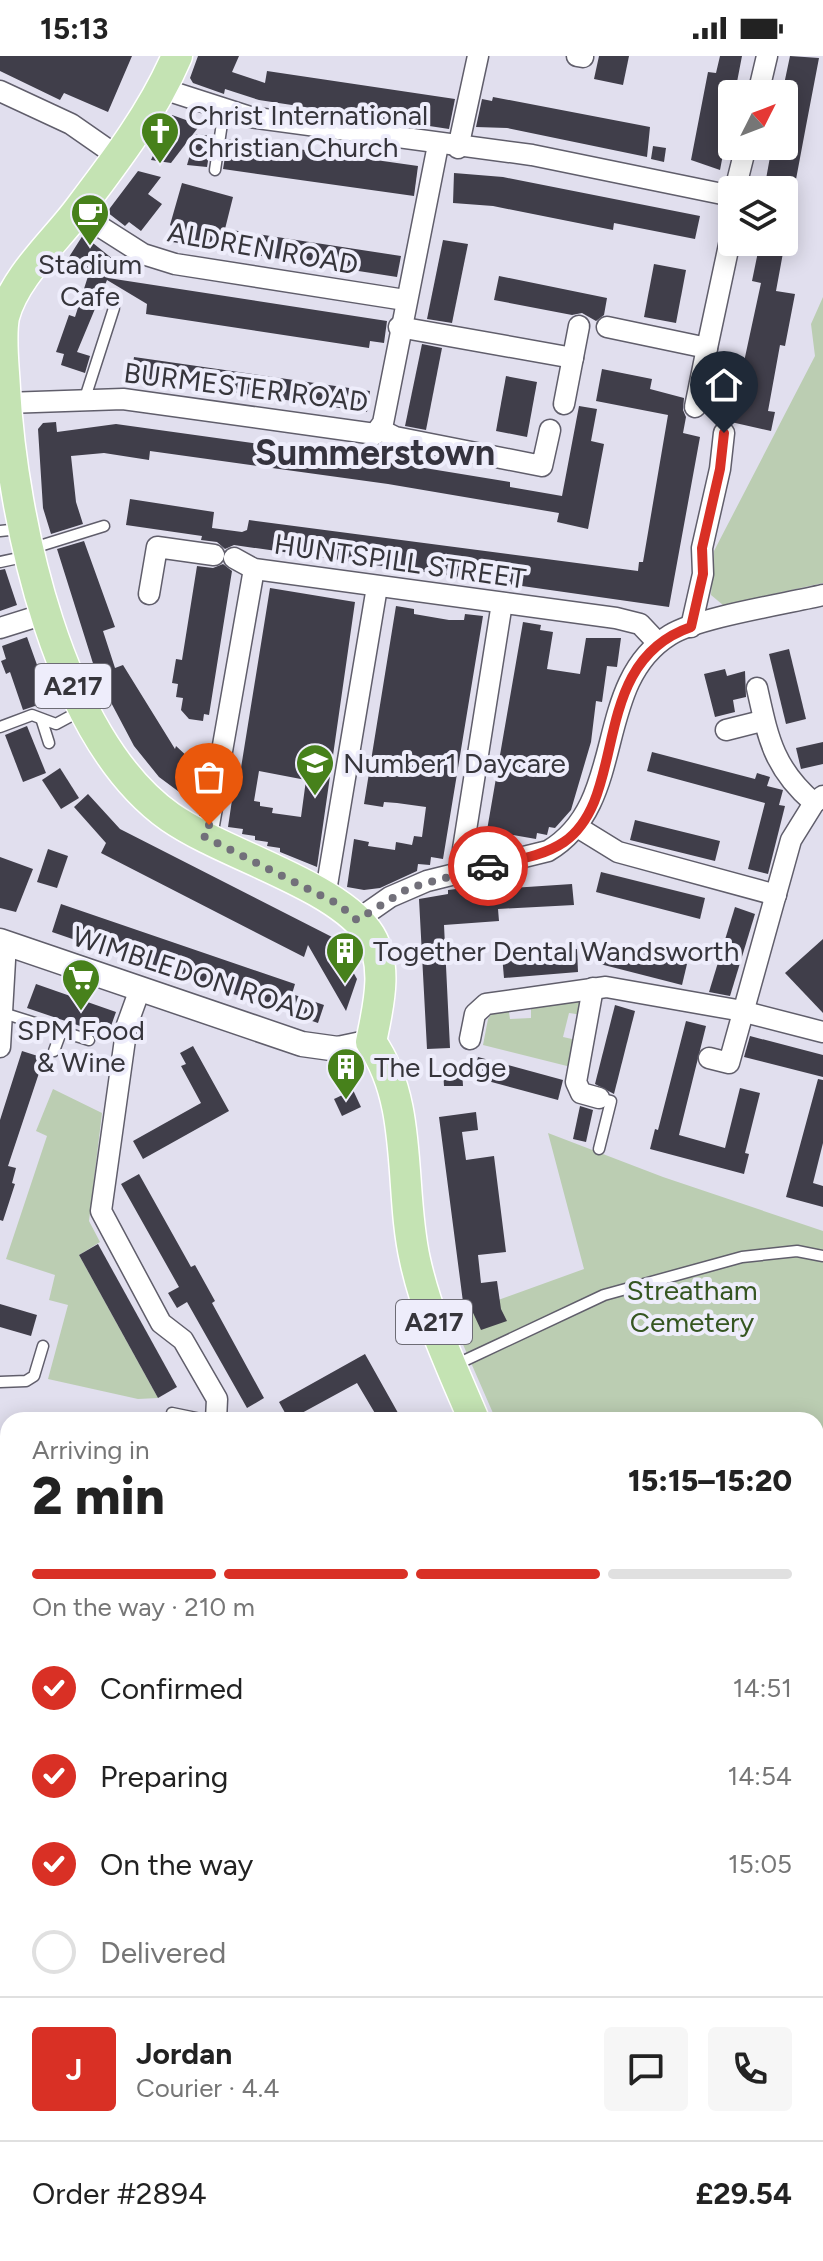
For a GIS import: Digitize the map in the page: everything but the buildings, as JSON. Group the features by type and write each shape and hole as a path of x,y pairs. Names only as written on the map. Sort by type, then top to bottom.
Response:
{"main road":[{"name":"A217","path":"177,56 163,89 77,212 30,271 4,317 4,385 20,541 84,709 136,788 168,816 325,897 357,920 376,946 380,963 378,1010 371,1042 386,1063 392,1081 401,1139 406,1221 415,1265 471,1412"}],"street":[{"name":"BURMESTER ROAD","path":"4,385 84,401 123,399 371,434 379,429 405,300 448,146 478,56"},
{"path":"761,80 767,56"},
{"path":"163,89 224,110 448,146 532,155 718,193"},
{"path":"0,91 71,124 117,156"},
{"name":"ALDREN ROAD","path":"77,212 143,254 175,264 405,300"},
{"path":"695,407 727,256"},
{"path":"564,404 579,326"},
{"path":"399,327 573,358"},
{"path":"607,327 707,348"},
{"path":"379,429 395,437 542,466 550,430"},
{"path":"691,627 703,574 702,548 720,469 724,433"},
{"path":"149,594 157,547 224,556 254,569"},
{"name":"HUNTSPILL STREET","path":"203,836 209,825 254,569 640,624 658,643"},
{"path":"325,897 377,587"},
{"path":"357,920 409,888 548,851 579,828 593,800 629,684 658,643 691,627 823,595"},
{"path":"464,872 463,849 502,603"},
{"path":"0,628 48,613"},
{"path":"709,1058 729,1063 791,840 818,799 780,767 762,721 757,688"},
{"path":"726,730 762,721"},
{"path":"579,828 618,852 776,895"},
{"path":"0,1047 3,942"},
{"name":"WIMBLEDON ROAD","path":"3,942 302,1044 338,1049 371,1042"},
{"path":"470,1039 475,1014 486,1004 606,987 743,1012 823,1032"},
{"path":"593,988 576,1082 581,1093 599,1098"},
{"path":"140,989 127,1025 101,1211 161,1323 183,1340 217,1399 216,1412"},
{"path":"0,1452 0,1548"}],"lane":[{"path":"215,170 224,110"},
{"path":"84,401 114,308"},
{"path":"0,562 20,541 104,526"},
{"path":"0,727 32,715 56,724 84,709"},
{"path":"42,721 49,743"},
{"path":"3,1013 89,1040"},
{"path":"54,1051 61,1032"},
{"path":"599,1098 611,1101 599,1149"},
{"path":"452,1366 604,1295 742,1257 797,1251 823,1256"},
{"path":"0,1382 26,1381 34,1376 43,1346"}],"green space":[{"path":"823,297 823,583 723,605 711,595 714,551 815,356 811,324"},
{"path":"584,999 583,1015 569,1013 563,1037 581,1041 575,1068 483,1045 488,1019 495,1009 508,1006 510,1019 531,1018 531,1009"},
{"path":"53,1089 102,1113 89,1221 100,1242 79,1255 158,1398 138,1399 48,1379 68,1305 49,1300 55,1275 6,1259 47,1136 36,1131"},
{"name":"Streatham Cemetery","path":"548,1133 663,1177 823,1231 823,1412 493,1412 451,1317 584,1269"}],"way so far":[{"path":"209,825 203,836 338,904 357,920 409,888 488,866"}],"place":[{"name":"Christ International Christian Church","path":"160,165"},
{"name":"Stadium Cafe","path":"90,247"},
{"name":"Number1 Daycare","path":"315,797"},
{"name":"Together Dental Wandsworth","path":"345,985"},
{"name":"SPM Food & Wine","path":"81,1012"},
{"name":"The Lodge","path":"346,1101"}],"district":[{"name":"Summerstown","path":"375,452"}],"route":[{"path":"488,866 548,851 566,841 579,828 593,800 620,706 634,673 658,643 673,633 691,627 692,608 703,574 702,548 720,469 724,433"}]}
